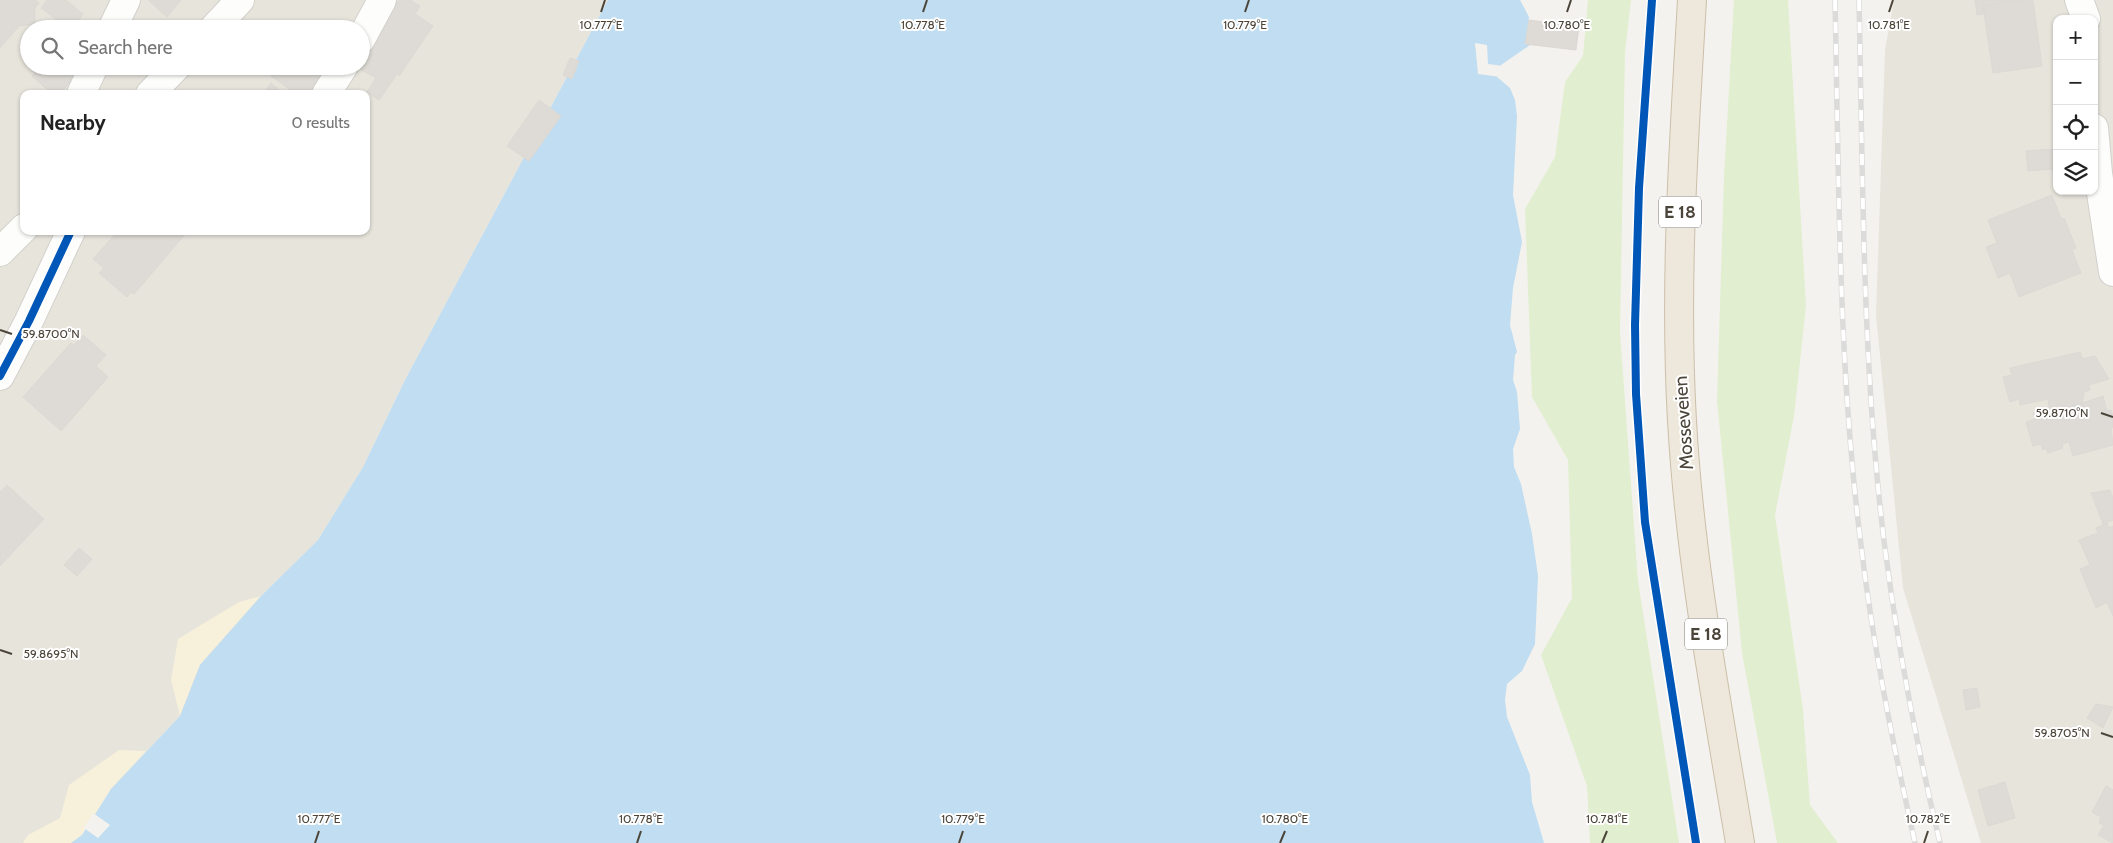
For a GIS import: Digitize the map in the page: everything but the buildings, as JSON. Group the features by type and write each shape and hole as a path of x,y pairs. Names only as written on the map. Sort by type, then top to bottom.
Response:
{"highway":[{"name":"Mosseveien","path":"1692,0 1680,210 1678,311 1682,423 1699,589 1740,843"}],"street":[{"path":"116,20 126,0"},
{"path":"221,20 240,0"},
{"path":"370,22 382,0"},
{"path":"2079,0 2085,15"},
{"path":"83,90 90,75"},
{"path":"154,90 168,75"},
{"path":"329,90 338,75"},
{"path":"2096,150 2113,272"},
{"path":"0,252 20,232"},
{"path":"0,376 29,321 69,235"}],"shaded area":[{"path":"0,0 608,0 405,380 363,467 318,540 261,596 180,716 111,789 71,843 0,843"},
{"path":"1894,0 2113,0 2113,843 1981,843 1903,588 1876,315 1885,50"}],"green space":[{"path":"1588,0 1631,0 1625,52 1620,332 1638,581 1679,843 1590,843 1587,786 1541,655 1572,598 1568,460 1532,397 1525,209 1555,157 1565,82 1583,56"},
{"path":"1734,0 1788,0 1806,306 1794,416 1775,515 1803,710 1810,805 1838,843 1777,843 1742,653 1717,401 1724,177"}],"sand":[{"path":"261,596 200,665 180,716 171,680 178,639 239,602"},
{"path":"119,750 146,751 111,789 82,835 71,843 23,843 28,835 60,818 69,785"}],"water":[{"path":"608,0 1520,0 1529,17 1526,43 1530,45 1501,65 1497,77 1510,88 1515,100 1517,116 1513,195 1522,242 1513,288 1510,325 1517,352 1515,355 1513,380 1517,392 1520,429 1513,449 1514,467 1521,484 1532,534 1538,576 1535,644 1522,671 1507,684 1505,700 1507,717 1530,775 1532,802 1544,843 71,843 82,835 111,789 180,716 200,665 261,596 318,540 363,467 405,380"}],"pier":[{"path":"1475,43 1487,45 1488,64 1504,66 1501,77 1478,74"},
{"path":"93,813 110,825 98,838 84,828"}],"railway":[{"path":"1835,0 1841,273 1853,477 1866,583 1878,658 1891,732 1915,843"},
{"path":"1859,0 1867,339 1877,474 1889,579 1901,655 1915,730 1940,843"}],"cycle path":[{"path":"1652,0 1639,188 1635,325 1636,394 1645,522 1696,843"},
{"path":"0,376 29,321 69,235"}]}
